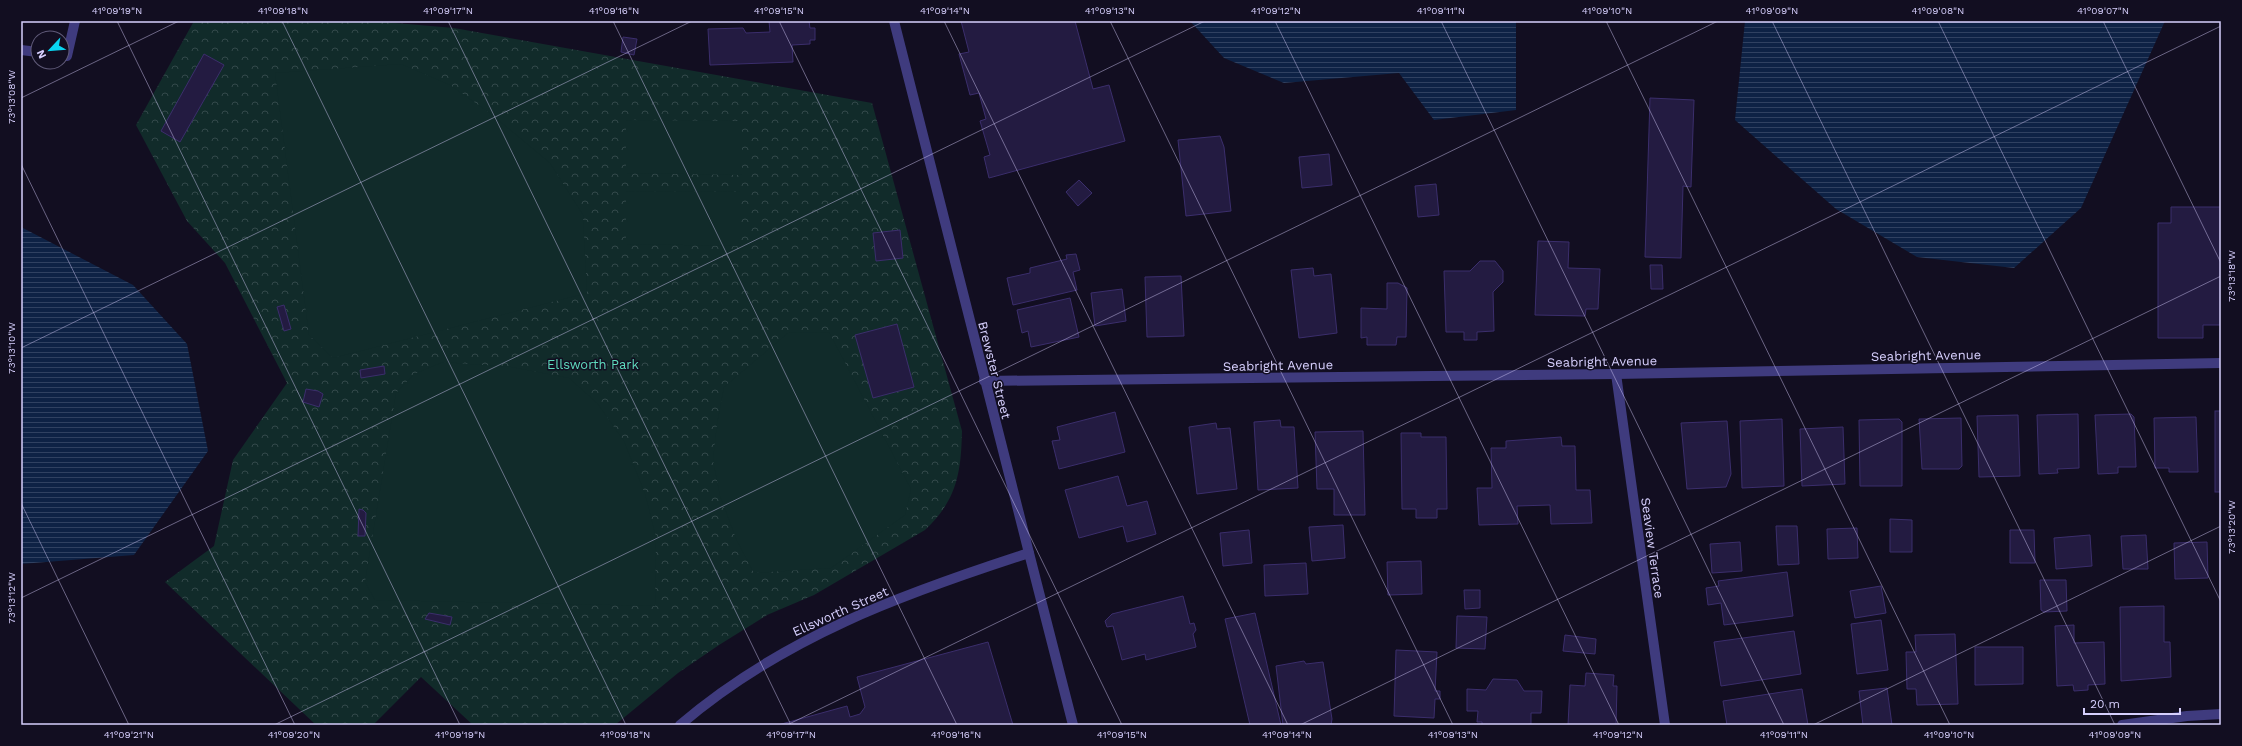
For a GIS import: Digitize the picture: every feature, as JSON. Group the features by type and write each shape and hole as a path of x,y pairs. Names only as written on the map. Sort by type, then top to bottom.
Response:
{"street":[{"path":"70,43 75,21"},
{"name":"Brewster Street","path":"894,21 984,381 1073,725"},
{"name":"Seabright Avenue","path":"984,381 1616,374 2221,363"},
{"name":"Seaview Terrace","path":"1616,374 1665,725"},
{"name":"Ellsworth Street","path":"680,725 738,679 818,635 928,588 1029,553"},
{"path":"2122,725 2187,716 2221,714"}],"green space":[{"name":"Ellsworth Park","path":"194,21 372,21 454,28 872,103 962,431 958,473 951,497 944,508 925,530 814,595 767,615 719,645 678,673 615,725 473,725 421,677 373,725 316,725 165,582 214,546 233,460 287,383 225,263 187,221 136,125"},
{"path":"401,64 450,85 491,114 550,163 583,215 587,293 333,358 309,335 275,73"},
{"path":"626,120 742,121 742,175 626,173"},
{"path":"626,191 741,192 741,246 626,244"},
{"path":"829,332 911,489 905,515 831,568 754,573 737,541 720,496 713,460 717,424 724,387 788,333"},
{"path":"443,362 511,367 569,378 597,403 624,441 645,494 656,537 655,606 375,600 365,582 396,393 414,374"}],"water":[{"path":"1190,21 1516,21 1516,110 1434,120 1399,73 1284,83 1224,58"},
{"path":"1745,21 2165,21 2081,208 2014,268 1917,257 1836,209 1735,120"},
{"path":"21,227 133,285 187,344 208,451 134,555 21,564"}],"building":[{"path":"769,21 809,21 810,28 815,28 815,40 810,40 810,44 792,45 793,62 710,65 708,29 743,28 746,33 770,32"},
{"path":"961,21 1075,21 1093,89 1109,85 1125,141 989,178 984,157 990,155 980,121 986,119 979,93 970,95 959,54 969,52"},
{"path":"623,37 637,39 634,55 621,52"},
{"path":"204,54 224,65 180,142 161,131"},
{"path":"1650,98 1694,100 1691,187 1683,186 1681,258 1645,257"},
{"path":"1220,136 1224,147 1231,211 1186,216 1178,140"},
{"path":"1329,154 1332,185 1302,188 1299,157"},
{"path":"1079,180 1092,193 1078,206 1066,192"},
{"path":"1436,184 1439,215 1418,217 1415,186"},
{"path":"2171,207 2221,207 2221,325 2203,325 2203,338 2158,338 2158,223 2171,223"},
{"path":"900,230 903,258 876,261 873,233"},
{"path":"1538,241 1569,242 1568,268 1600,269 1598,309 1586,309 1585,316 1535,315"},
{"path":"1076,254 1080,270 1073,272 1077,290 1013,305 1007,278 1030,273 1030,268 1067,259 1066,255"},
{"path":"1480,261 1495,261 1503,271 1503,282 1493,292 1494,331 1477,332 1477,340 1464,340 1464,332 1446,332 1444,271 1470,271"},
{"path":"1650,265 1662,265 1663,289 1651,289"},
{"path":"1313,268 1314,276 1331,274 1337,333 1299,338 1291,270"},
{"path":"1181,276 1184,336 1147,337 1145,277"},
{"path":"1387,283 1398,283 1407,288 1406,337 1397,337 1396,345 1367,345 1367,337 1361,338 1361,308 1387,309"},
{"path":"1122,289 1126,321 1095,326 1091,293"},
{"path":"1070,298 1079,337 1031,347 1028,331 1022,333 1017,310"},
{"path":"284,305 291,329 284,331 277,307"},
{"path":"897,324 914,387 873,398 855,335"},
{"path":"384,366 385,374 361,378 360,370"},
{"path":"306,389 318,391 323,394 319,407 303,402"},
{"path":"2215,411 2221,411 2221,492 2215,492"},
{"path":"1115,412 1125,452 1059,469 1052,441 1060,440 1057,427"},
{"path":"2078,414 2079,468 2057,469 2058,473 2039,474 2037,415"},
{"path":"2131,414 2134,417 2136,467 2118,467 2118,473 2098,474 2095,415"},
{"path":"2018,415 2020,476 1979,477 1977,416"},
{"path":"2196,417 2198,472 2169,472 2169,468 2155,468 2154,418"},
{"path":"1961,418 1962,466 1959,469 1922,469 1919,419"},
{"path":"1782,419 1784,486 1742,488 1740,421"},
{"path":"1899,419 1902,422 1902,486 1860,486 1859,420"},
{"path":"1280,420 1281,427 1294,427 1298,488 1258,490 1254,422"},
{"path":"1727,421 1731,474 1726,487 1687,489 1681,423"},
{"path":"1216,423 1217,429 1230,428 1237,489 1197,494 1189,427"},
{"path":"1843,427 1845,484 1802,486 1800,429"},
{"path":"1363,431 1365,515 1334,515 1334,489 1317,489 1315,432"},
{"path":"1401,433 1421,433 1421,437 1446,437 1447,509 1437,509 1437,518 1416,518 1416,509 1402,509"},
{"path":"1561,437 1562,446 1575,446 1576,490 1590,490 1592,523 1551,524 1550,505 1517,506 1518,524 1479,525 1477,488 1492,488 1491,448 1506,448 1506,441"},
{"path":"1118,476 1127,506 1147,501 1156,534 1127,542 1123,526 1079,538 1065,490"},
{"path":"359,509 366,513 365,536 358,536"},
{"path":"1890,519 1912,520 1912,552 1890,552"},
{"path":"1343,525 1345,558 1312,561 1309,527"},
{"path":"1776,526 1797,526 1799,564 1778,565"},
{"path":"1857,528 1858,558 1828,559 1827,529"},
{"path":"1249,530 1252,563 1223,566 1220,533"},
{"path":"2010,530 2034,530 2035,563 2010,563"},
{"path":"2090,535 2092,566 2056,569 2054,538"},
{"path":"2146,535 2148,569 2123,569 2121,536"},
{"path":"1740,542 1742,571 1712,573 1710,544"},
{"path":"2207,542 2208,578 2175,579 2174,543"},
{"path":"1421,561 1422,594 1388,595 1387,562"},
{"path":"1306,563 1308,594 1265,596 1264,565"},
{"path":"1787,572 1793,616 1724,625 1721,603 1708,605 1706,588 1719,586 1718,581"},
{"path":"2040,580 2066,580 2067,611 2044,612 2041,610"},
{"path":"1881,586 1886,613 1855,618 1850,591"},
{"path":"1464,590 1480,590 1480,608 1465,609"},
{"path":"1183,596 1190,624 1194,623 1196,630 1193,634 1196,647 1146,660 1145,654 1122,660 1113,626 1107,627 1105,621 1112,614"},
{"path":"2164,606 2164,642 2170,642 2171,677 2121,681 2120,607"},
{"path":"429,613 452,617 450,625 425,619"},
{"path":"1255,613 1281,725 1250,725 1225,619"},
{"path":"1457,616 1487,617 1485,649 1456,648"},
{"path":"1881,620 1888,670 1857,674 1851,624"},
{"path":"2074,625 2074,643 2104,642 2105,684 2088,685 2088,690 2074,691 2073,685 2057,686 2055,626"},
{"path":"1794,631 1801,674 1721,686 1714,642"},
{"path":"1955,634 1958,704 1917,705 1916,689 1907,689 1906,652 1916,652 1915,635"},
{"path":"1565,635 1596,639 1595,654 1563,651"},
{"path":"988,642 1013,725 778,725 847,706 850,717 860,714 865,707 857,677"},
{"path":"1975,647 2023,647 2023,684 1975,685"},
{"path":"1396,650 1437,652 1435,691 1440,691 1440,699 1435,699 1434,718 1394,716"},
{"path":"1304,661 1306,664 1323,662 1332,719 1331,725 1283,725 1276,666"},
{"path":"1586,673 1614,675 1613,686 1617,686 1616,725 1568,725 1570,685 1585,686"},
{"path":"1493,679 1517,680 1524,691 1542,691 1541,713 1531,713 1531,724 1482,725 1482,722 1477,722 1478,711 1467,711 1467,689 1486,690"},
{"path":"1887,688 1892,725 1863,725 1859,691"},
{"path":"1802,689 1808,725 1727,725 1723,701"}]}
